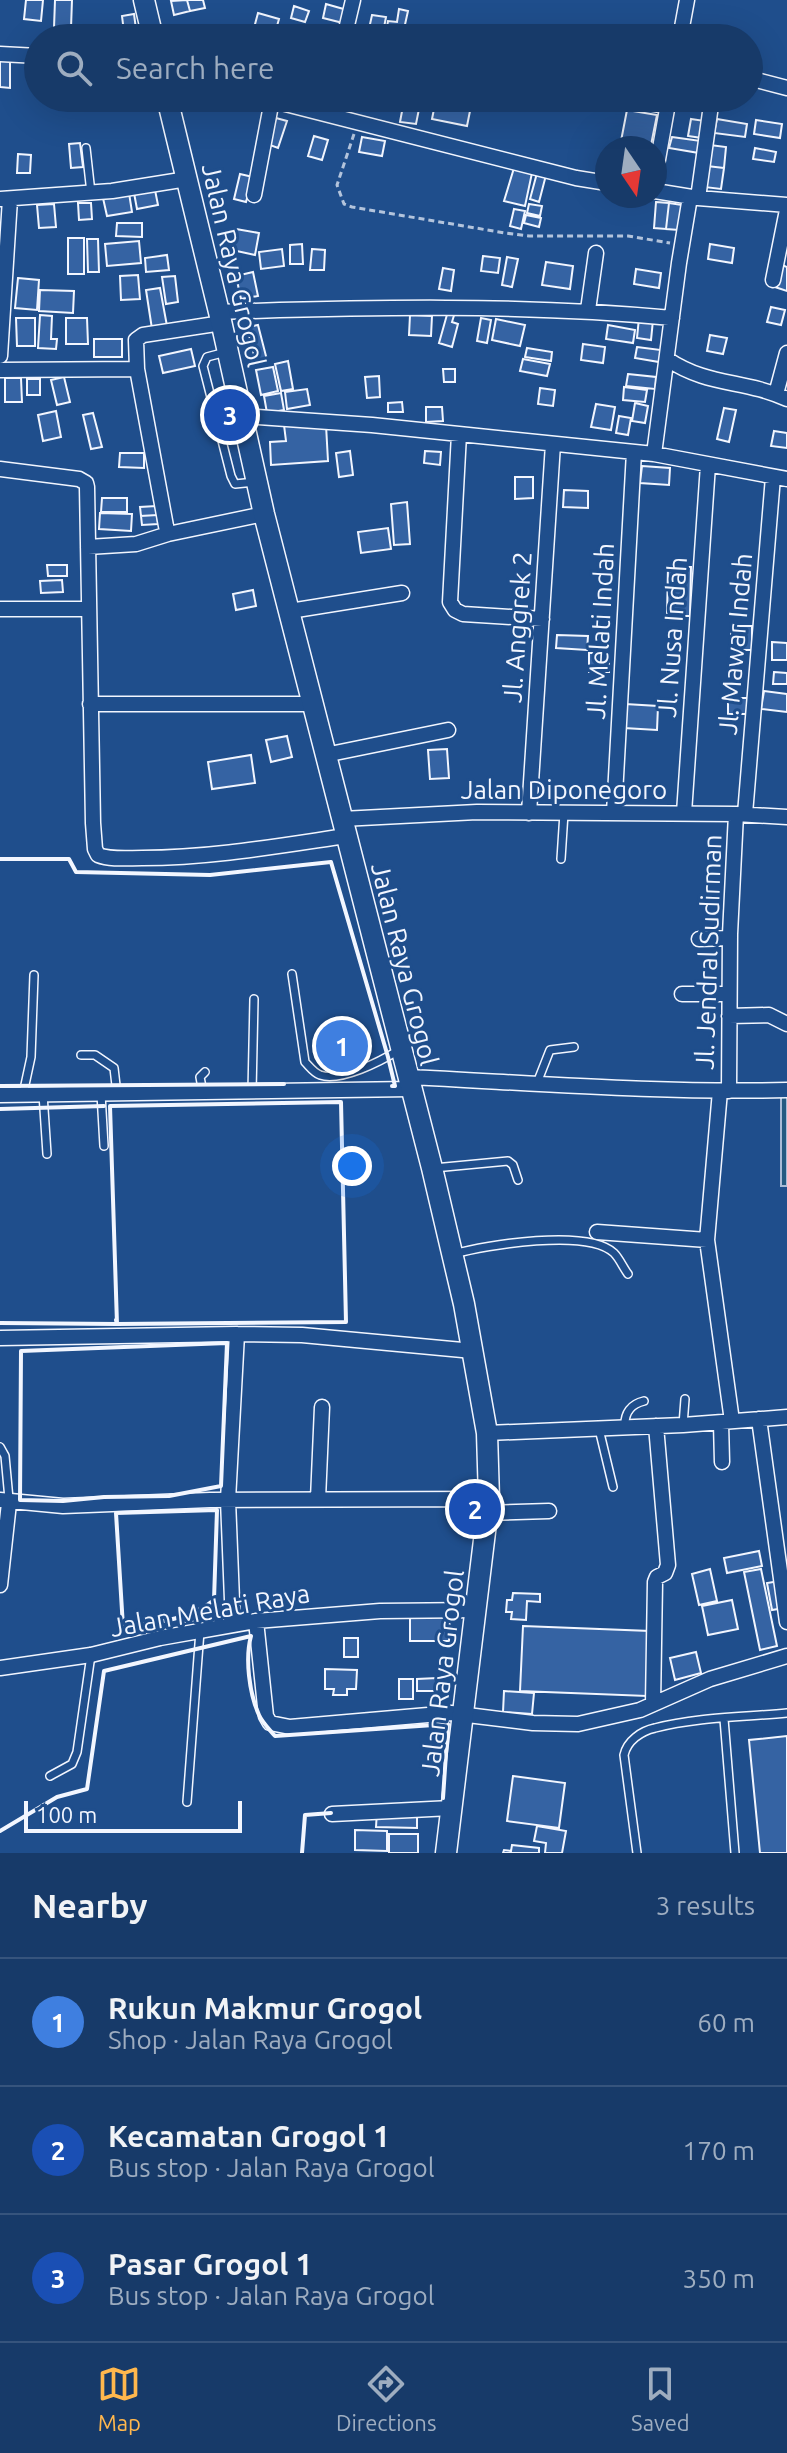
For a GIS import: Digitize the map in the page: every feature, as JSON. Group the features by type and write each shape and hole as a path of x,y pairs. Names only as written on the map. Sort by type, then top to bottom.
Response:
{"main road":[{"path":"144,0 150,24"},
{"name":"Jalan Raya Grogol","path":"170,112 264,514 432,1168 473,1351 487,1433 489,1506 446,1853"}],"street":[{"path":"347,24 353,0"},
{"path":"683,24 687,0"},
{"path":"0,54 24,55"},
{"path":"763,82 787,88"},
{"path":"254,195 265,112"},
{"path":"323,112 595,181"},
{"path":"662,136 666,112"},
{"path":"654,454 680,253 709,112"},
{"path":"0,356 5,199 91,193 187,179"},
{"path":"667,193 787,207 773,280"},
{"path":"588,310 596,253"},
{"path":"168,534 137,369 135,346 138,337 220,317 406,306 588,310 672,318"},
{"path":"667,359 693,375 781,396 787,353"},
{"path":"0,370 137,369"},
{"path":"242,416 654,454 780,478"},
{"path":"459,434 450,602 455,610 463,614 542,619"},
{"name":"Jl. Anggrek 2","path":"529,813 553,444"},
{"name":"Jl. Melati Indah","path":"614,813 634,452"},
{"name":"Jl. Nusa Indah","path":"684,813 708,465"},
{"name":"Jalan Diponegoro","path":"0,469 79,479 86,483 95,849 103,857 168,858 233,853 344,828 462,812 684,813 787,817"},
{"name":"Jl. Mawar Indah","path":"741,814 780,478"},
{"path":"88,547 136,544 168,534 264,514"},
{"path":"290,611 402,593"},
{"path":"0,609 89,609"},
{"path":"90,704 312,704"},
{"path":"325,755 448,730"},
{"name":"Jl. Jendral Sudirman","path":"722,1462 727,1422 707,1240 724,1091 730,938 741,814"},
{"path":"699,939 730,938"},
{"path":"682,994 729,994"},
{"path":"729,1016 769,1015 787,1024"},
{"path":"0,1095 252,1092 409,1083 787,1090"},
{"path":"597,1232 707,1240"},
{"path":"228,1626 228,1500 237,1334"},
{"path":"0,1338 302,1335 473,1351"},
{"path":"318,1499 322,1407"},
{"path":"487,1433 683,1425 787,1417"},
{"path":"759,1419 787,1622"},
{"path":"653,1704 655,1582 665,1573 668,1565 656,1426"},
{"path":"0,1585 5,1502 63,1506 318,1499 549,1511"},
{"name":"Jalan Melati Raya","path":"0,1668 91,1655 256,1621 348,1613 477,1610"},
{"path":"256,1621 266,1716 270,1723 290,1727 403,1716 464,1715 564,1725 633,1712 710,1679 787,1656"},
{"path":"332,1814 451,1808"}],"lane":[{"path":"86,148 91,193"},
{"path":"228,351 207,357 203,366 231,476 235,484 257,482"},
{"path":"561,859 564,813"},
{"path":"292,974 305,1062 314,1072 332,1076 358,1070 401,1049"},
{"path":"23,1096 31,1057 34,975"},
{"path":"252,1092 254,999"},
{"path":"537,1083 550,1050 574,1047"},
{"path":"81,1055 95,1055 114,1068 104,1146"},
{"path":"203,1093 200,1075 205,1072"},
{"path":"43,1094 47,1154"},
{"path":"432,1168 508,1161 513,1165 518,1180"},
{"path":"452,1254 535,1240 571,1241 610,1250 628,1274"},
{"path":"683,1425 685,1399"},
{"path":"625,1427 627,1413 634,1404 644,1401"},
{"path":"599,1429 613,1487"},
{"path":"0,1447 5,1456 5,1502"},
{"path":"185,1618 213,1613 228,1626"},
{"path":"187,1802 200,1631"},
{"path":"50,1776 72,1764 77,1752 91,1655"},
{"path":"637,1853 624,1755 625,1748 633,1739 653,1728 787,1713"},
{"path":"724,1719 735,1853"}],"path":[{"path":"358,123 337,185 344,204 505,233 628,236 680,253"}],"shaded area":[{"path":"781,1086 787,1086 787,1186 781,1186"}],"building":[{"path":"26,0 43,0 41,21 24,19"},
{"path":"55,0 72,0 71,24 54,24"},
{"path":"187,0 190,11 174,15 171,1"},
{"path":"187,0 203,0 205,8 190,11"},
{"path":"326,4 347,10 343,23 323,18"},
{"path":"294,6 309,11 305,22 291,18"},
{"path":"399,9 408,11 405,24 387,24 388,21 397,22"},
{"path":"258,13 279,19 278,24 255,24"},
{"path":"134,14 135,24 123,24 122,16"},
{"path":"372,15 386,17 385,24 370,24"},
{"path":"0,61 10,61 10,88 0,87"},
{"path":"402,112 418,112 416,124 400,122"},
{"path":"433,112 470,112 467,126 432,119"},
{"path":"627,112 657,115 653,136 622,136"},
{"path":"276,118 287,121 278,148 267,144"},
{"path":"691,119 705,121 702,138 688,136"},
{"path":"717,119 747,124 745,137 714,133"},
{"path":"756,120 782,124 780,138 754,134"},
{"path":"314,136 328,140 322,160 308,156"},
{"path":"362,137 385,141 382,156 359,152"},
{"path":"672,137 701,141 699,153 669,148"},
{"path":"80,143 83,167 71,168 69,144"},
{"path":"710,145 726,147 724,168 707,166"},
{"path":"755,148 776,152 774,162 753,159"},
{"path":"18,154 31,155 30,173 17,173"},
{"path":"707,166 724,168 721,189 704,187"},
{"path":"514,168 532,173 525,206 504,201"},
{"path":"537,173 546,175 539,202 530,199"},
{"path":"240,174 253,177 246,202 234,199"},
{"path":"155,190 158,205 137,209 134,193"},
{"path":"129,193 132,212 107,216 103,198"},
{"path":"78,203 91,203 92,219 79,220"},
{"path":"669,203 666,229 654,228 656,208 667,208"},
{"path":"669,203 682,205 679,230 666,229"},
{"path":"54,204 56,227 39,228 37,205"},
{"path":"529,204 542,206 540,216 527,213"},
{"path":"514,209 525,211 521,229 510,226"},
{"path":"526,215 541,218 539,227 524,223"},
{"path":"117,223 142,223 142,237 116,236"},
{"path":"236,229 259,233 255,255 232,250"},
{"path":"68,238 84,238 84,274 68,274"},
{"path":"87,239 98,239 99,272 88,272"},
{"path":"139,241 141,263 107,266 105,244"},
{"path":"302,244 303,264 290,264 290,245"},
{"path":"710,244 734,248 732,263 708,259"},
{"path":"282,249 284,266 261,269 259,252"},
{"path":"312,249 325,250 324,270 310,270"},
{"path":"167,255 169,270 146,272 145,258"},
{"path":"483,256 500,258 498,273 481,271"},
{"path":"507,257 518,259 512,287 502,285"},
{"path":"546,262 573,266 570,289 542,285"},
{"path":"782,265 787,267 787,291 775,287"},
{"path":"443,268 454,270 451,291 439,289"},
{"path":"636,269 661,273 659,288 634,284"},
{"path":"253,272 258,296 241,299 236,276"},
{"path":"138,275 140,299 121,300 120,276"},
{"path":"175,276 178,302 166,304 162,277"},
{"path":"18,278 39,280 37,310 15,308"},
{"path":"160,288 167,326 152,329 146,290"},
{"path":"40,290 74,291 73,313 39,311"},
{"path":"771,307 785,310 781,325 767,322"},
{"path":"448,311 455,312 452,322 458,324 452,347 439,343"},
{"path":"40,315 52,316 51,339 57,339 56,349 38,348"},
{"path":"410,315 432,316 431,336 409,335"},
{"path":"16,318 35,318 35,346 17,346"},
{"path":"66,318 87,318 88,344 66,344"},
{"path":"481,318 491,320 487,343 477,341"},
{"path":"639,318 653,320 651,340 637,338"},
{"path":"496,319 525,325 520,346 492,340"},
{"path":"258,325 267,360 256,363 247,327"},
{"path":"608,325 635,330 633,343 606,339"},
{"path":"710,335 727,338 723,354 707,351"},
{"path":"94,339 122,339 122,357 94,357"},
{"path":"583,344 605,347 603,363 581,360"},
{"path":"637,347 661,350 659,362 635,358"},
{"path":"527,348 552,352 551,361 525,357"},
{"path":"191,349 195,366 163,373 159,356"},
{"path":"523,359 550,364 547,376 520,371"},
{"path":"288,361 293,389 281,391 275,364"},
{"path":"273,367 278,391 261,395 256,370"},
{"path":"443,369 455,369 455,382 444,382"},
{"path":"628,374 656,377 655,389 626,386"},
{"path":"379,376 380,397 367,398 365,377"},
{"path":"64,377 70,402 57,405 51,380"},
{"path":"5,378 21,378 22,402 5,402"},
{"path":"27,379 40,379 40,395 27,395"},
{"path":"624,387 647,390 645,402 623,400"},
{"path":"540,388 555,390 553,406 538,404"},
{"path":"307,389 310,405 287,409 285,392"},
{"path":"281,393 284,410 267,413 264,396"},
{"path":"402,402 403,412 388,412 388,403"},
{"path":"635,403 648,406 645,423 632,421"},
{"path":"596,404 615,407 611,430 591,427"},
{"path":"426,407 442,407 443,421 426,422"},
{"path":"724,408 736,410 729,442 717,439"},
{"path":"56,411 61,437 43,441 38,415"},
{"path":"93,413 102,447 91,449 83,415"},
{"path":"619,416 631,418 628,435 616,433"},
{"path":"284,425 326,425 328,461 271,465 270,442 286,441"},
{"path":"774,431 787,433 787,448 771,446"},
{"path":"350,451 353,475 339,477 336,453"},
{"path":"425,451 441,452 440,465 424,463"},
{"path":"120,453 144,453 144,468 119,467"},
{"path":"642,466 670,468 669,485 640,483"},
{"path":"515,477 533,477 533,498 515,499"},
{"path":"564,490 588,491 588,508 563,507"},
{"path":"102,498 127,498 127,512 101,512"},
{"path":"407,502 410,544 394,545 391,504"},
{"path":"156,506 157,515 141,516 140,507"},
{"path":"100,513 132,514 131,531 99,529"},
{"path":"157,515 158,524 142,525 141,516"},
{"path":"388,528 391,549 361,553 358,532"},
{"path":"47,565 67,565 67,576 48,576"},
{"path":"668,567 691,567 690,616 667,616"},
{"path":"62,580 63,592 41,593 40,581"},
{"path":"253,590 256,606 236,610 233,594"},
{"path":"731,626 752,626 752,650 731,650"},
{"path":"557,635 588,636 587,650 556,648"},
{"path":"772,642 787,643 787,660 772,660"},
{"path":"589,653 609,653 609,672 589,672"},
{"path":"774,672 787,673 787,684 773,684"},
{"path":"764,691 787,694 787,712 761,709"},
{"path":"728,698 748,698 747,714 728,714"},
{"path":"625,704 658,706 657,730 624,728"},
{"path":"287,736 292,757 271,762 266,740"},
{"path":"447,749 449,778 430,779 428,750"},
{"path":"251,755 255,783 212,789 208,762"},
{"path":"365,1036 367,1046 319,1057 317,1047"},
{"path":"759,1551 762,1566 727,1573 724,1558"},
{"path":"710,1569 717,1601 699,1605 692,1574"},
{"path":"761,1569 777,1646 760,1650 744,1572"},
{"path":"780,1581 784,1608 772,1610 767,1583"},
{"path":"513,1593 540,1594 540,1602 527,1601 526,1620 511,1619 512,1612 506,1612 507,1600 512,1600"},
{"path":"732,1600 738,1629 708,1635 702,1606"},
{"path":"410,1614 450,1614 449,1641 410,1641"},
{"path":"523,1626 650,1631 647,1696 520,1691"},
{"path":"344,1638 358,1638 358,1657 344,1657"},
{"path":"696,1652 701,1673 675,1680 670,1658"},
{"path":"325,1669 357,1670 356,1689 347,1689 347,1695 333,1695 334,1689 325,1689"},
{"path":"437,1678 437,1691 417,1691 417,1679"},
{"path":"399,1679 413,1679 413,1699 399,1699"},
{"path":"504,1691 534,1693 532,1714 503,1712"},
{"path":"787,1736 787,1853 760,1853 749,1740"},
{"path":"513,1776 565,1783 559,1828 507,1821"},
{"path":"377,1811 417,1812 417,1828 376,1827"},
{"path":"537,1826 566,1831 562,1853 545,1853 546,1843 534,1841"},
{"path":"355,1830 387,1831 387,1851 355,1850"},
{"path":"389,1834 418,1834 418,1853 389,1853"},
{"path":"512,1845 539,1848 539,1853 503,1853 504,1850 511,1851"}],"wall":[{"path":"0,859 69,859 76,872 210,875 331,862 388,1057 395,1086 392,1086"},
{"path":"0,1086 284,1084"},
{"path":"341,1102 346,1322 117,1324 110,1106 341,1102"},
{"path":"0,1109 104,1106"},
{"path":"0,1323 117,1324 116,1320"},
{"path":"227,1343 221,1486 169,1496 20,1500 21,1351 227,1343"},
{"path":"217,1510 214,1600 183,1616 123,1627 116,1513 217,1510"},
{"path":"0,1831 57,1797 87,1789 104,1671 251,1636 248,1665 253,1696 260,1718 275,1736 448,1724 443,1798"},
{"path":"302,1853 305,1815 331,1813"}],"place":[{"name":"Pasar Grogol 1","path":"230,415"},
{"name":"Rukun Makmur Grogol","path":"342,1046"},
{"name":"Kecamatan Grogol 1","path":"475,1509"}]}
